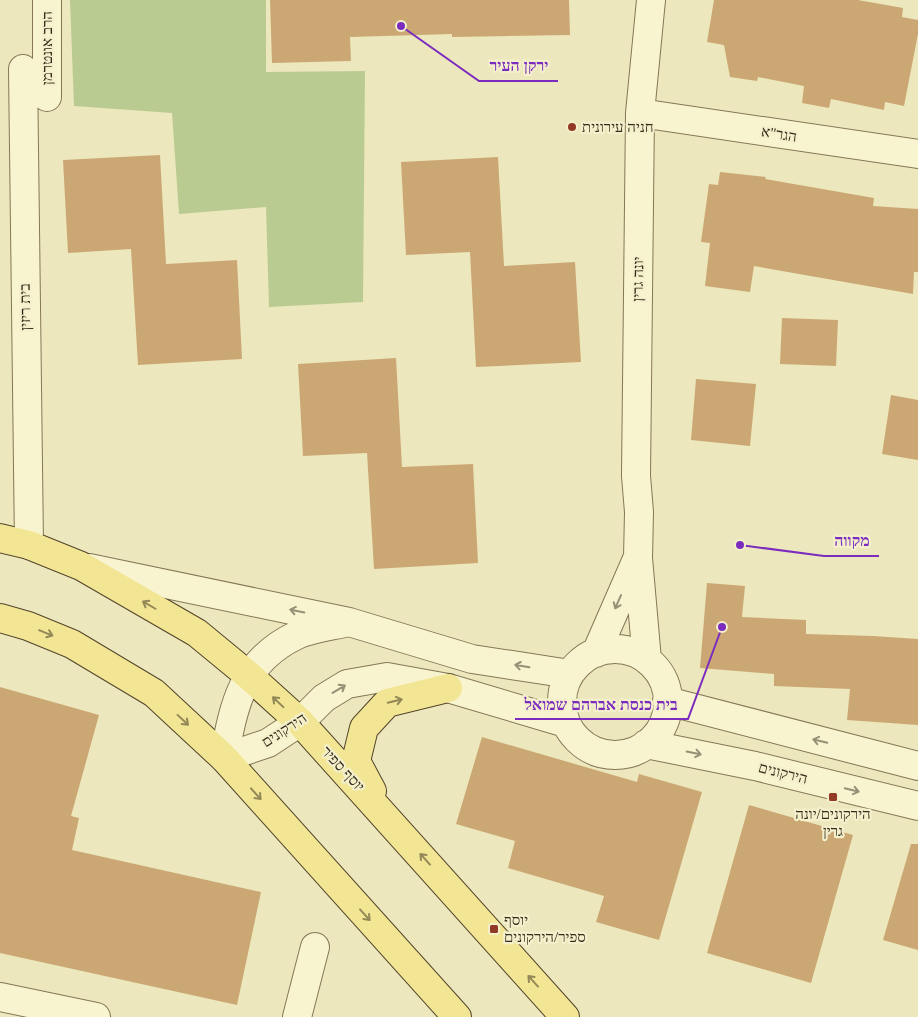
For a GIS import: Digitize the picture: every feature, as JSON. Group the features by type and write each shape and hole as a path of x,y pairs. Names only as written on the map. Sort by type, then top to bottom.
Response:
{"main road":[{"path":"0,538 28,545 81,566"},
{"name":"יוסף ספיר","path":"81,566 197,632 300,722 565,1017"},
{"path":"0,618 28,626 72,644 154,693 224,758 457,1017"},
{"path":"384,814 356,761 364,728 387,703 448,688"}],"street":[{"name":"הרב אונטרמן","path":"47,0 47,97"},
{"name":"יונה גרין","path":"647,660 638,558 636,476 640,113 651,0"},
{"name":"בית ריזין","path":"23,69 28,545"},
{"name":"הגר\"א","path":"640,113 918,154"},
{"name":"יונה גרין","path":"596,653 638,558"},
{"path":"81,566 349,622 472,659 570,674"},
{"path":"224,758 233,711 248,675 271,650 298,634 349,622"},
{"path":"614,649 632,652 647,660 659,673 666,690 668,708 663,725 652,740 638,750 622,755 604,754 589,748 575,738 566,723 562,707 563,690 570,674 582,661 596,653 614,649"},
{"name":"הירקונים","path":"224,758 268,743 300,722 324,698 347,684 387,677 448,688 566,723"},
{"path":"667,702 918,766"},
{"name":"הירקונים","path":"646,744 755,766 918,806"},
{"path":"298,1017 315,947"},
{"path":"0,997 96,1017"}],"green space":[{"path":"70,0 266,0 266,72 365,71 363,302 269,307 266,207 179,214 172,113 74,106"}],"building":[{"path":"270,0 569,0 570,35 452,37 452,34 350,37 351,61 272,63"},
{"path":"714,0 858,0 903,8 902,17 918,20 918,34 904,106 885,102 884,110 831,99 829,108 802,103 804,86 758,77 757,81 730,77 724,45 707,42"},
{"path":"160,155 166,264 237,260 242,359 138,365 131,249 68,253 63,160"},
{"path":"498,157 504,266 575,262 581,362 476,367 470,252 406,255 401,162"},
{"path":"720,172 766,177 765,179 874,198 873,206 918,209 918,272 914,272 913,294 754,266 750,292 705,286 710,243 701,242 709,184 718,185"},
{"path":"782,318 838,320 836,366 780,364"},
{"path":"396,358 402,467 473,464 478,563 374,569 367,453 303,456 298,364"},
{"path":"696,379 756,384 750,446 691,440"},
{"path":"891,395 918,400 918,460 882,454"},
{"path":"707,583 745,586 742,617 806,620 806,634 918,639 918,725 847,720 850,689 774,686 774,674 700,668"},
{"path":"0,687 99,715 71,816 79,818 72,850 261,892 237,1005 0,953"},
{"path":"482,737 637,782 639,774 702,792 659,940 596,922 604,896 508,868 515,841 456,824"},
{"path":"749,805 853,835 811,983 707,953"},
{"path":"911,844 918,844 918,950 883,940"}],"place":[{"name":"ירקן העיר","path":"401,26"},
{"name":"חניה עירונית","path":"572,127"},
{"name":"מקווה","path":"740,545"},
{"name":"בית כנסת אברהם שמואל","path":"722,627"},
{"name":"הירקונים/יונה גרין","path":"833,797"},
{"name":"יוסף ספיר/הירקונים","path":"494,929"}]}
